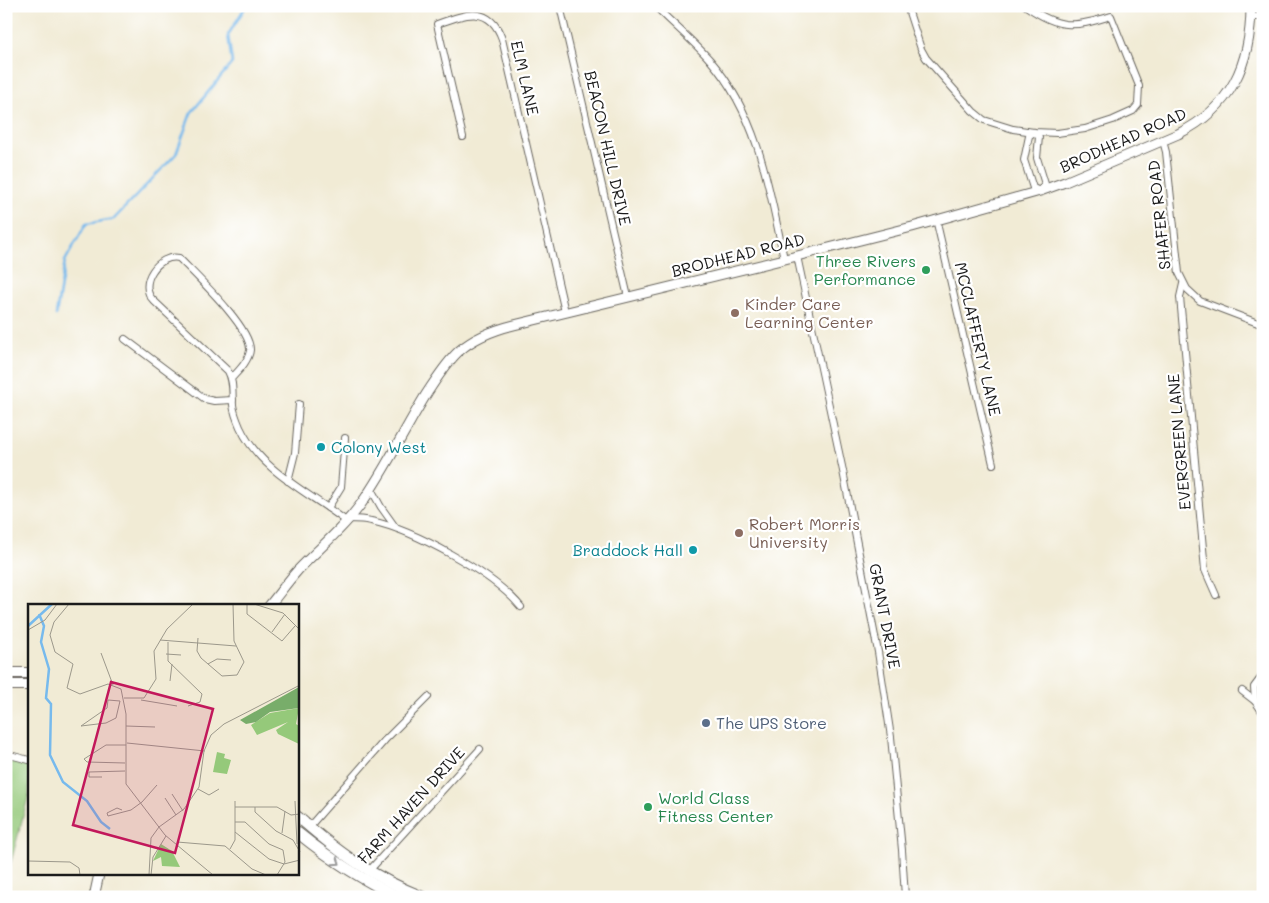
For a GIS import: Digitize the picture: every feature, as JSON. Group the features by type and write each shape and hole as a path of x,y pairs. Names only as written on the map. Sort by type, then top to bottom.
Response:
{"main road":[{"name":"BRODHEAD ROAD","path":"271,604 298,570 347,520 371,489 436,379 449,361 474,340 491,331 797,256 1040,191 1163,141 1201,121 1211,113 1228,93 1244,58 1251,6"},
{"path":"6,673 28,673"},
{"path":"6,685 28,685"},
{"path":"299,818 366,875 399,897"},
{"path":"299,834 339,864 422,897"},
{"path":"94,897 99,876"}],"street":[{"name":"BEACON HILL DRIVE","path":"560,6 628,297"},
{"path":"655,6 711,61 734,93 744,112 760,156 784,259"},
{"path":"907,6 920,49 926,58 973,111 984,120 998,125 1048,133 1084,129 1113,120 1133,111 1138,105 1139,86 1111,16 1077,25 1061,25 1046,19 1026,6"},
{"name":"ELM LANE","path":"463,137 438,24 462,15 473,14 489,19 497,27 502,39 564,312"},
{"path":"1251,17 1263,17"},
{"path":"1034,132 1038,137 1037,158 1045,184 1040,191 1033,188 1024,160 1029,136 1034,132"},
{"name":"SHAFER ROAD","path":"1163,141 1166,152 1177,261 1184,284 1192,296 1200,301 1263,325"},
{"name":"MCCLAFFERTY LANE","path":"936,220 994,464"},
{"name":"GRANT DRIVE","path":"797,256 843,471 878,652 891,738 905,897"},
{"path":"231,379 248,358 250,350 247,337 228,311 179,258 175,257 166,260 150,274 147,284 148,294 225,368 231,379 238,421 250,444 272,467 288,481 347,520 372,521 397,530 468,564 502,589 521,607"},
{"name":"EVERGREEN LANE","path":"1184,284 1180,297 1205,570 1216,595"},
{"path":"125,339 205,399 214,401 233,400"},
{"path":"288,481 295,453 299,404"},
{"path":"328,508 341,488 345,438"},
{"path":"371,489 380,507 397,530"},
{"path":"1255,701 1254,687 1263,675"},
{"path":"1242,691 1255,701 1263,712"},
{"path":"309,827 373,753 428,698"},
{"name":"FARM HAVEN DRIVE","path":"366,875 480,749"},
{"path":"6,754 28,760"}],"green space":[{"path":"6,760 28,766 28,798 6,875"}],"waterway":[{"path":"56,315 65,261 86,224 114,219 176,154 191,113 232,63 228,35 246,6"}],"place":[{"name":"Three Rivers Performance","path":"926,270"},
{"name":"Kinder Care Learning Center","path":"735,313"},
{"name":"Colony West","path":"321,447"},
{"name":"Robert Morris University","path":"739,533"},
{"name":"Braddock Hall","path":"693,550"},
{"name":"The UPS Store","path":"706,723"},
{"name":"World Class Fitness Center","path":"648,807"}]}
